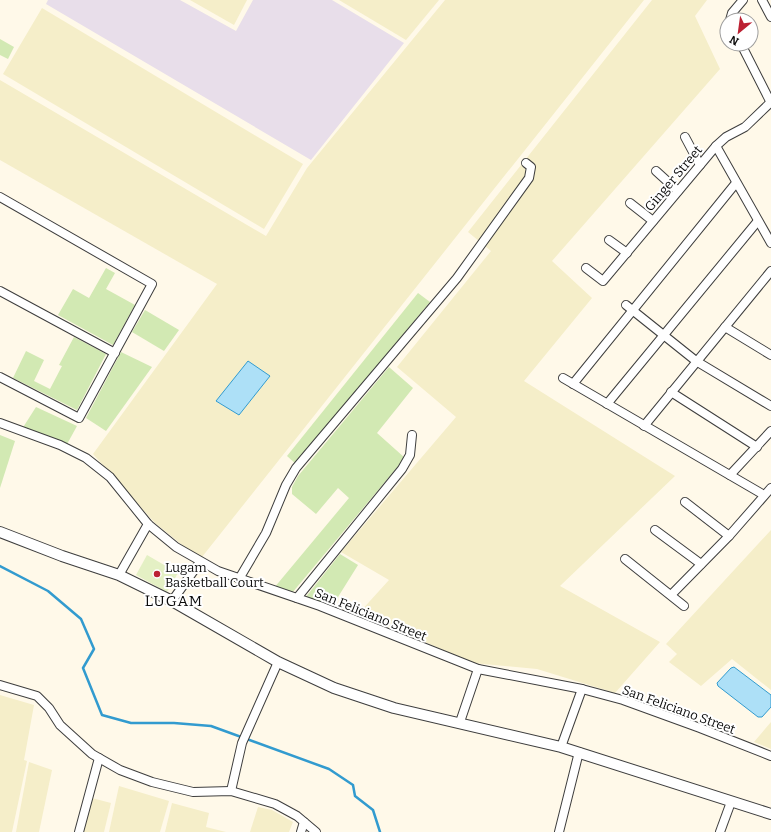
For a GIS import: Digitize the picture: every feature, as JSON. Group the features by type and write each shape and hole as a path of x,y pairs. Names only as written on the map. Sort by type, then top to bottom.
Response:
{"street":[{"path":"733,12 743,0"},
{"path":"762,0 771,17"},
{"path":"745,52 771,103"},
{"name":"Ginger Street","path":"586,268 603,281 716,146 726,137 745,128 771,103"},
{"path":"685,136 700,165"},
{"path":"716,146 757,222 771,243"},
{"path":"239,579 266,533 286,485 296,468 457,278 529,178 531,167 526,163"},
{"path":"656,171 678,190"},
{"path":"573,384 736,183"},
{"path":"0,197 152,284 79,418 0,378"},
{"path":"630,203 653,221"},
{"path":"607,404 757,222"},
{"path":"609,240 627,253"},
{"path":"644,426 696,361 771,272"},
{"path":"0,291 115,353"},
{"path":"626,305 696,361 771,406"},
{"path":"725,327 771,355"},
{"path":"563,378 764,495"},
{"path":"671,392 756,447"},
{"name":"San Feliciano Street","path":"0,423 60,445 86,458 110,477 148,524 176,547 200,562 239,579 326,608 478,670 582,689 623,700 771,756"},
{"path":"730,475 771,431"},
{"path":"297,598 402,469 410,455 412,435"},
{"path":"671,595 729,536 771,488"},
{"path":"685,502 729,536"},
{"path":"120,575 148,524"},
{"path":"656,530 701,564"},
{"path":"0,532 62,556 120,575 172,601 278,662 334,688 394,708 460,722 579,752 771,814"},
{"path":"625,559 684,606"},
{"path":"172,601 200,562"},
{"path":"231,791 242,743 278,662"},
{"path":"460,722 478,670"},
{"path":"0,685 37,696 49,708 60,726 98,758 120,770 152,782 193,792 231,791 275,804 304,822 316,832"},
{"path":"561,747 582,689"},
{"path":"559,832 579,752"},
{"path":"79,832 98,758"},
{"path":"720,832 731,802"},
{"path":"301,832 304,822"}],"shaded area":[{"path":"48,0 180,0 236,31 253,0 332,0 404,43 311,160 46,4"},
{"path":"190,0 247,0 234,25"},
{"path":"339,0 439,0 406,40"},
{"path":"445,0 644,0 202,557 191,552 155,523 93,454 217,284 0,160 0,80 266,236 307,168"},
{"path":"652,0 707,0 695,16 720,69 552,261 592,298 524,381 675,476 560,586 660,642 615,693 537,669 473,663 359,613 389,580 341,552 456,417 397,367 491,251 468,232"},
{"path":"42,8 303,164 264,229 3,74"},
{"path":"771,530 771,690 732,659 701,686 669,662 677,654 666,644"},
{"path":"0,695 34,705 24,760 27,761 12,832 0,832"},
{"path":"771,722 771,749 754,742"},
{"path":"29,762 52,770 39,832 16,832"},
{"path":"119,786 169,801 160,832 109,832"},
{"path":"88,797 111,803 104,832 79,832"},
{"path":"172,803 209,813 206,827 226,832 165,832"},
{"path":"258,807 272,810 293,822 289,832 250,832"}],"green space":[{"path":"0,39 14,47 8,59 0,55"},
{"path":"106,268 115,273 106,289 135,305 113,345 58,315 73,289 89,298"},
{"path":"418,293 430,302 296,464 287,456"},
{"path":"145,310 179,330 164,351 132,332"},
{"path":"74,337 106,354 77,410 13,378 26,351 44,360 34,381 50,389 62,366 59,365"},
{"path":"121,352 152,367 106,431 86,418"},
{"path":"389,367 413,388 377,433 405,458 292,593 274,588 349,498 338,488 316,514 292,494 292,487 298,476"},
{"path":"36,407 77,426 66,446 22,429"},
{"path":"0,435 15,441 0,488"},
{"path":"340,554 358,565 333,605 305,598"},
{"name":"Lugam Basketball Court","path":"147,555 178,573 167,592 136,575"}],"water":[{"path":"248,361 270,376 239,415 216,401"},
{"path":"734,667 771,695 771,707 762,717 758,717 718,686 717,683 731,668"}],"waterway":[{"path":"0,566 48,591 81,619 94,649 83,668 102,715 131,723 174,723 211,726 329,769 353,785 355,796 373,810 380,832"}],"place":[{"name":"Lugam Basketball Court","path":"157,574"}],"district":[{"name":"LUGAM","path":"174,601"}]}
